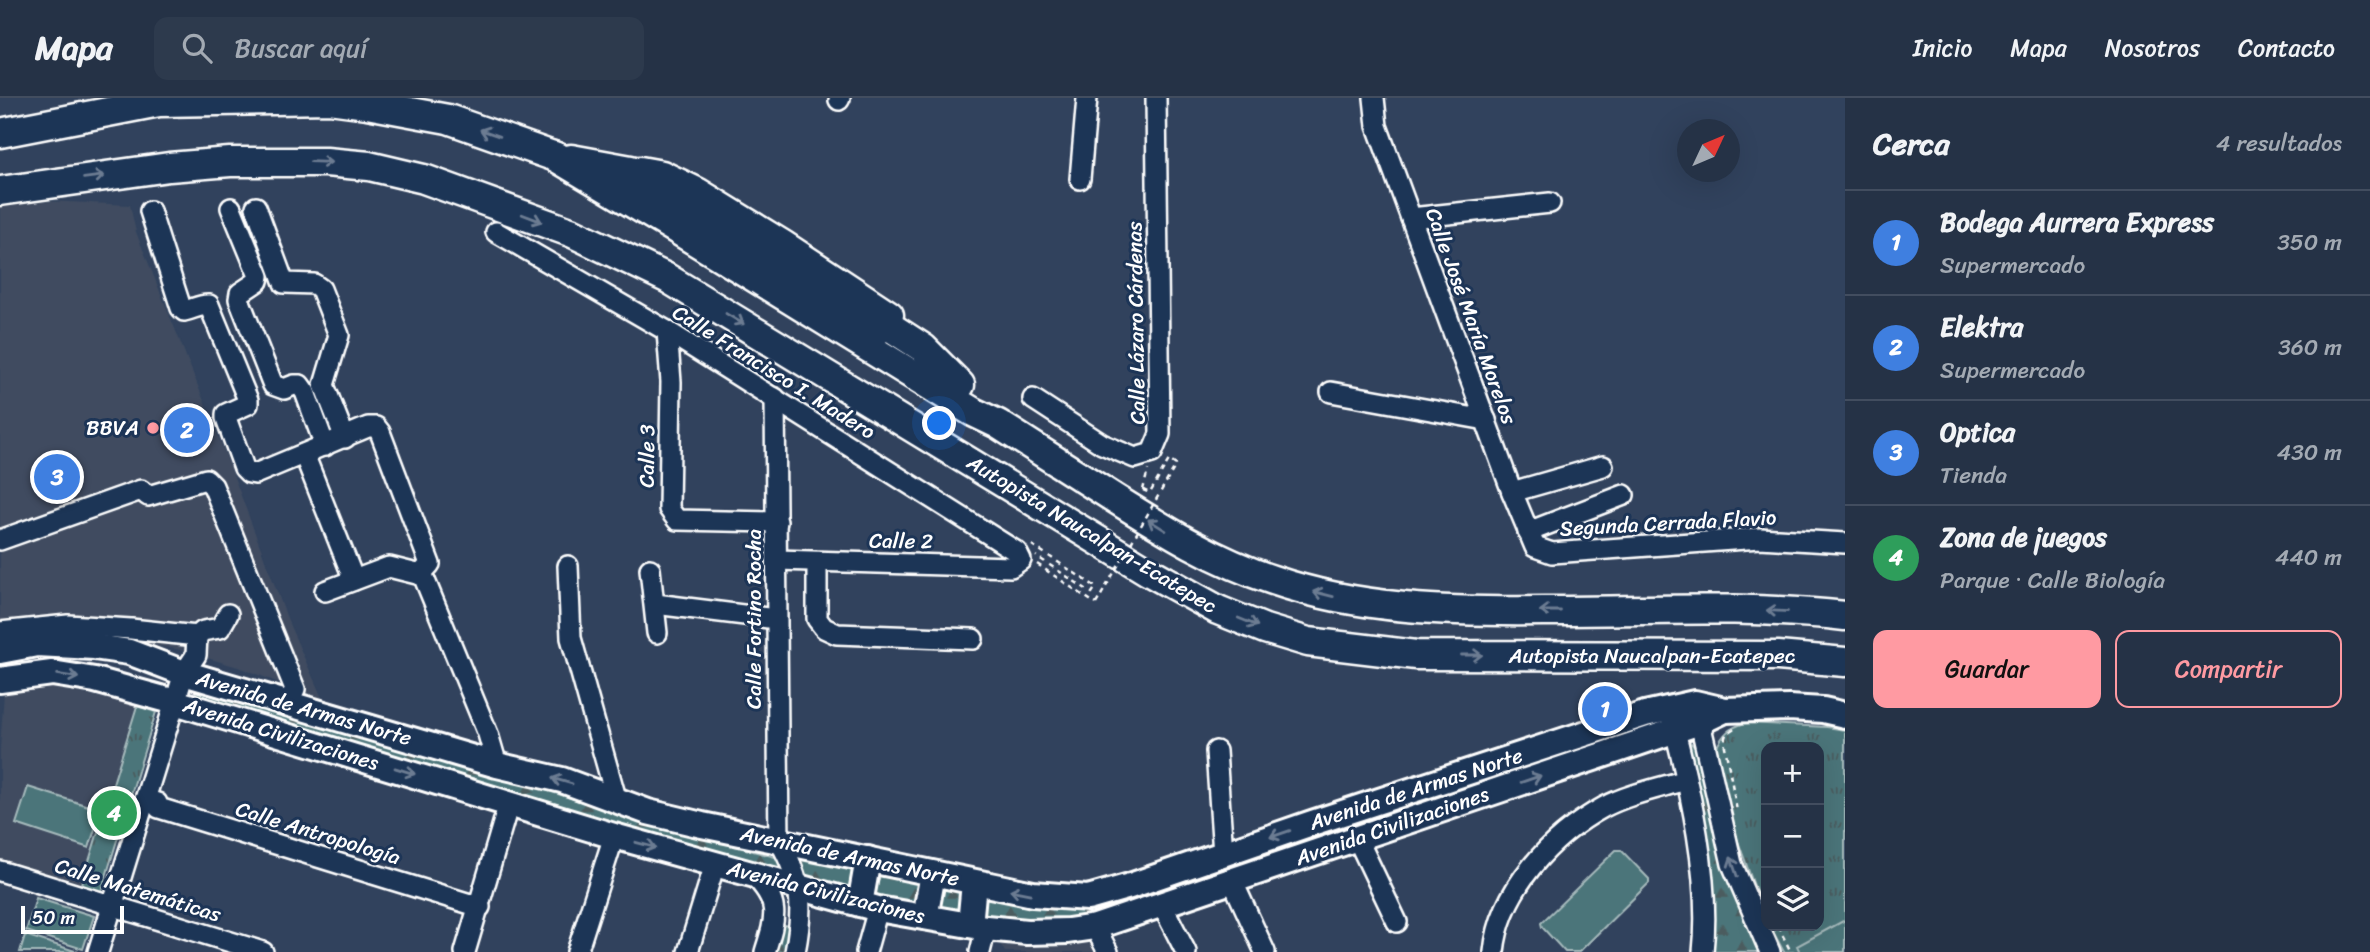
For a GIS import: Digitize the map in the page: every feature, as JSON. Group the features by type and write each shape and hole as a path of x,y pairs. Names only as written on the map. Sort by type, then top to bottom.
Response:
{"highway":[{"path":"128,98 159,102"},
{"name":"Autopista Naucalpan-Ecatepec","path":"159,102 307,99 367,104 448,119 630,180 687,211 925,361 960,386"},
{"path":"0,133 159,102"},
{"name":"Autopista Naucalpan-Ecatepec","path":"554,156 662,175 719,205 886,312 998,424"},
{"name":"Autopista Naucalpan-Ecatepec","path":"554,156 962,405 998,424 1171,534 1216,558 1275,581 1335,597 1401,607 1486,611 1741,609 1845,616"},
{"name":"Autopista Naucalpan-Ecatepec","path":"9,188 169,167 230,162 326,162 369,166 424,179 480,198 573,233 667,278 1186,594 1265,629 1308,642 1416,655 1777,656 1845,662"},
{"name":"Autopista Naucalpan-Ecatepec","path":"585,167 681,219 768,271 969,401 998,424"}],"main road":[{"name":"Avenida de Armas Norte","path":"0,651 37,644 129,652 184,673 496,765 562,780 648,811 688,822 974,883 1033,894 1088,898 1645,714 1672,719 1698,713"},
{"name":"Avenida Civilizaciones","path":"0,680 52,673 94,680 175,702 614,836 869,907 925,917 981,940 1027,932 1095,927 1357,838 1672,719"},
{"path":"1698,713 1730,719 1800,709 1845,715"},
{"path":"1312,823 1322,849"},
{"path":"868,859 869,907"},
{"path":"925,917 933,874"},
{"path":"974,883 981,940"},
{"path":"1068,931 1069,896"}],"street":[{"path":"1080,179 1087,98"},
{"name":"Calle Lázaro Cárdenas","path":"1033,399 1102,444 1136,458 1152,453 1160,434 1156,98"},
{"name":"Calle José María Morelos","path":"1374,98 1377,126 1532,540"},
{"path":"1411,218 1550,204"},
{"path":"256,207 284,283 314,284 321,289 326,300 339,335 324,385 345,438"},
{"path":"231,208 258,276 258,281 240,293 239,299 273,385 284,389 293,385 300,386 325,446"},
{"path":"150,211 181,308 187,311 204,304 209,305 248,400 248,404 226,414 244,468 255,474 368,428 376,427 380,432 430,564 422,573 417,574 389,567 325,591"},
{"name":"Calle Francisco I. Madero","path":"496,232 667,331 1029,558"},
{"name":"Calle 3","path":"667,331 671,382 669,509 677,520 777,522"},
{"path":"1331,392 1486,420"},
{"name":"Calle Fortino Rocha","path":"775,398 779,840"},
{"path":"304,454 354,580"},
{"path":"1512,492 1603,466"},
{"path":"0,540 141,490 148,496 206,479 213,486 295,689 288,703"},
{"path":"1532,540 1624,495"},
{"name":"Segunda Cerrada Flavio","path":"1532,540 1552,553 1760,538 1845,543"},
{"name":"Calle 2","path":"777,559 1011,567 1029,558"},
{"path":"817,562 817,619 824,628 837,634 972,639"},
{"path":"568,566 571,638 616,798"},
{"path":"650,569 657,633"},
{"path":"422,573 488,734 496,765"},
{"path":"655,604 776,619"},
{"path":"0,632 68,625 197,636 203,631 220,628 228,614"},
{"path":"98,952 184,673 196,655 197,636"},
{"path":"1698,713 1732,864 1761,912"},
{"path":"1672,719 1703,875 1703,952"},
{"path":"1216,751 1223,854"},
{"path":"1494,952 1505,912 1518,884 1561,837 1605,806 1686,780"},
{"name":"Calle Antropología","path":"145,799 157,803 159,808 480,907"},
{"path":"465,952 509,803"},
{"path":"577,952 614,836"},
{"path":"1357,838 1397,922"},
{"path":"779,840 792,863 801,914 794,952"},
{"path":"688,952 715,864"},
{"name":"Calle Matemáticas","path":"0,871 262,952"},
{"path":"753,875 774,902 772,925 765,952"},
{"path":"1231,880 1265,952"},
{"path":"1162,905 1186,952"},
{"path":"866,952 869,907"},
{"path":"1095,927 1108,952"},
{"path":"1770,952 1771,931"}],"path":[{"path":"1029,558 1096,604 1176,465 1169,460 1150,494 1143,489"},
{"path":"1026,541 1096,587 1092,593 1029,558"},
{"path":"1730,719 1724,741 1738,808 1735,815"},
{"path":"1774,931 1791,952"}],"shaded area":[{"path":"48,201 130,205 136,232 225,453 290,626 323,700 238,667 176,649 99,637 0,641 0,207"},
{"path":"56,687 137,706 81,887 0,861 0,749 4,692"},
{"path":"1090,939 1097,952 1005,952 1001,945 1042,947"}],"green space":[{"path":"197,688 509,778 629,817 775,857 826,856 1036,902 1645,726 1576,756 1092,922 1036,923 944,910 721,855 663,836 618,827 348,742 193,700"},
{"path":"137,706 156,712 101,893 81,887"},
{"path":"1745,723 1845,730 1845,952 1784,952 1773,931 1824,931 1824,742 1761,742 1761,905 1734,830 1716,749 1727,732"},
{"path":"1690,742 1697,750 1763,952 1711,952 1712,869 1688,750"},
{"path":"28,787 101,810 89,848 16,824"},
{"path":"1616,850 1621,850 1649,879 1649,883 1579,952 1565,952 1541,923"},
{"path":"36,898 94,916 83,949 26,931"},
{"path":"1845,920 1845,952 1800,952 1797,946"},
{"path":"781,926 790,927 789,952 773,952"},
{"path":"25,935 78,952 20,952"}],"place":[{"name":"BBVA","path":"153,428"},
{"name":"Elektra","path":"187,430"},
{"name":"Optica","path":"57,477"},
{"name":"Bodega Aurrera Express","path":"1605,709"},
{"name":"Zona de juegos","path":"114,813"}]}
